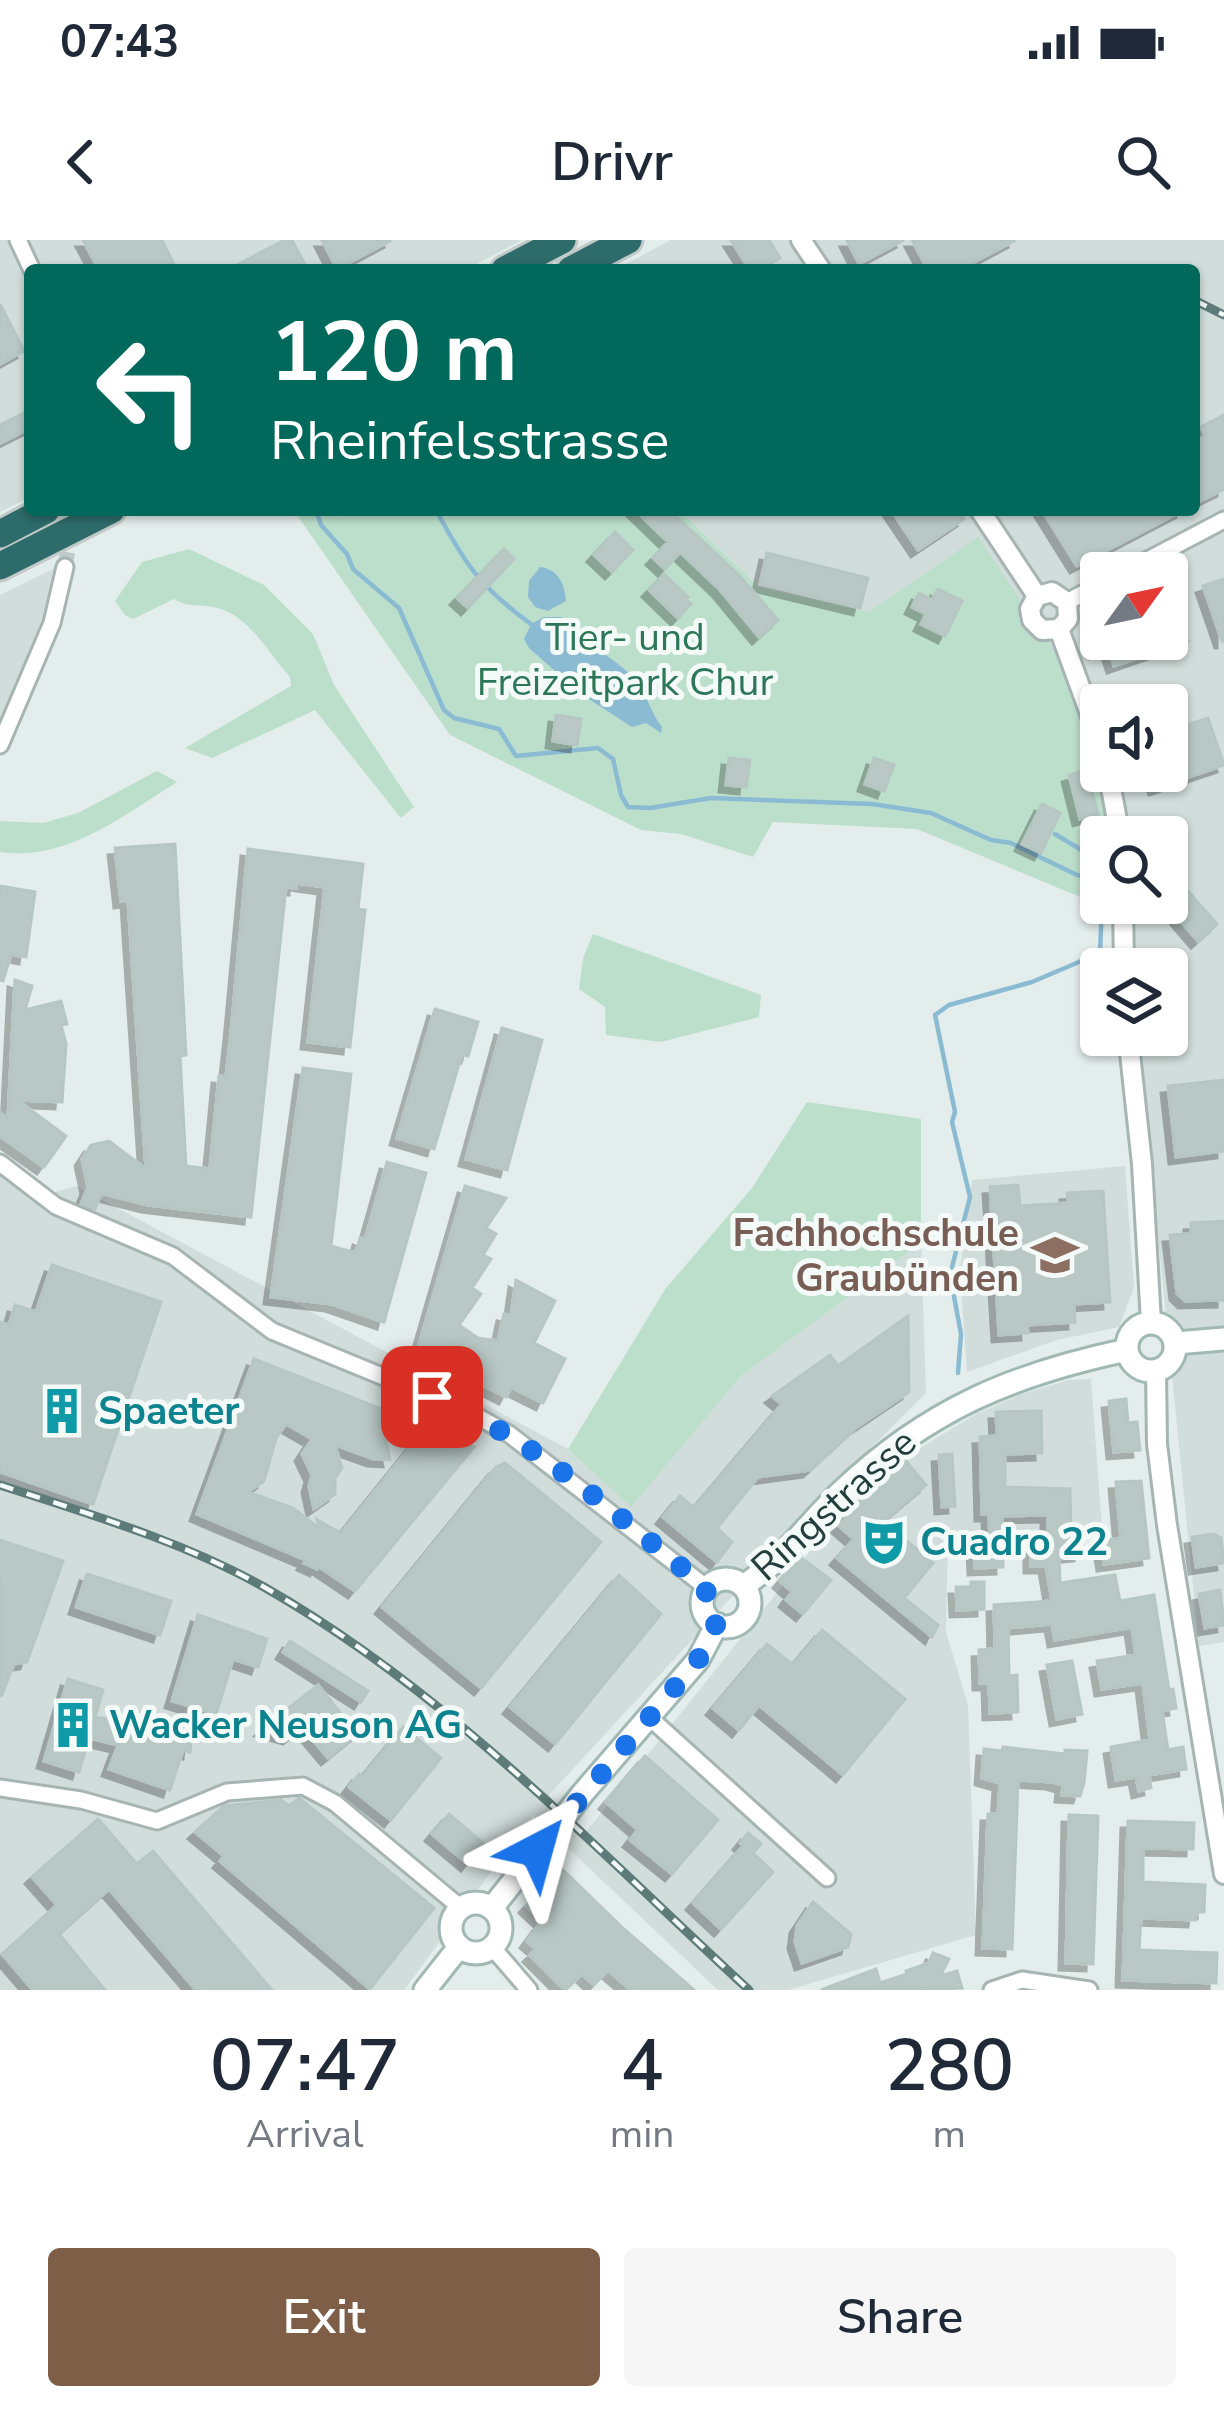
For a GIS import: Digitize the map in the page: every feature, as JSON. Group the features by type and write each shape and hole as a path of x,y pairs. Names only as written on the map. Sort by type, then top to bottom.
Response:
{"highway":[{"path":"516,264 562,240"},
{"path":"582,264 628,240"},
{"path":"0,534 34,516"},
{"path":"0,566 99,516"}],"main road":[{"path":"1150,1322 1164,1326 1176,1343 1173,1358 1156,1371 1137,1366 1127,1350 1130,1334 1150,1322"},
{"path":"1176,1343 1224,1339"},
{"name":"Ringstrasse","path":"743,1586 781,1559 846,1487 925,1424 1022,1376 1127,1350"},
{"path":"724,1579 743,1586 749,1606 743,1619 730,1626 716,1624 703,1608 707,1588 724,1579"},
{"path":"493,1908 704,1653 716,1624"},
{"path":"477,1903 493,1908 501,1928 492,1947 476,1953 459,1947 451,1924 461,1908 477,1903"},
{"path":"424,1990 459,1947"}],"street":[{"path":"984,516 1037,596"},
{"path":"1163,552 1224,520"},
{"path":"0,745 52,623 65,567"},
{"path":"1052,592 1067,602 1068,620 1059,629 1042,630 1033,623 1030,609 1037,596 1052,592"},
{"path":"1067,602 1080,595"},
{"path":"1059,629 1080,686"},
{"path":"1130,1056 1142,1163 1150,1322"},
{"path":"0,1163 56,1206 173,1256 272,1331 469,1412 509,1434 707,1588"},
{"path":"1156,1371 1157,1444 1167,1526 1224,1874"},
{"path":"650,1718 827,1878"},
{"path":"0,1788 81,1800 157,1821 227,1792 303,1786 335,1803 461,1908"},
{"path":"492,1947 530,1990"},
{"path":"992,1990 1022,1980 1089,1990"}],"shaded area":[{"path":"0,240 522,240 476,264 24,264 24,500 0,512"},
{"path":"671,240 1224,240 1224,1642 1199,1646 1140,1056 1188,1056 1188,948 1130,948 1127,924 1188,924 1188,816 1116,816 1112,792 1188,792 1188,684 1080,684 1080,732 869,612 759,587 685,516 1200,516 1200,264 625,264"},
{"path":"55,568 43,631 0,729 0,595"},
{"name":"Fachhochschule Graubünden","path":"1125,1166 1134,1288 1119,1327 1057,1340 967,1372 960,1271 972,1180"},
{"path":"0,1168 45,1195 76,1186 568,1449 631,1506 741,1376 921,1243 926,1393 547,1797 586,1832 859,1496 914,1452 976,1414 1022,1394 1069,1380 1091,1379 1102,1528 948,1532 946,1632 968,1705 976,1935 788,1990 718,1990 533,1815 404,1990 0,1990"}],"green space":[{"name":"Tier- und Freizeitpark Chur","path":"298,516 685,516 759,587 869,612 978,537 1080,689 1080,792 1107,792 1114,816 1080,816 1080,897 917,829 773,822 753,857 681,834 641,830 450,735"},
{"path":"189,549 264,585 313,634 334,685 414,807 401,818 315,710 212,758 185,748 291,686 290,677 251,629 221,609 174,599 133,619 125,615 115,601 142,562"},
{"path":"157,771 177,782 93,833 48,850 0,852 0,821 43,823 78,813"},
{"path":"593,934 761,995 759,1017 661,1042 606,1035 605,1007 579,989 583,958"},
{"path":"807,1102 921,1119 921,1243 741,1376 631,1507 568,1449 666,1288 752,1188"}],"water":[{"path":"540,567 556,574 565,595 566,601 548,611 535,607 528,597 529,581"},
{"path":"544,617 562,617 634,678 661,733 646,723 632,727 581,694 529,648 524,639 531,624"}],"building":[{"path":"83,240 162,240 174,264 96,264"},
{"path":"292,240 305,264 239,264"},
{"path":"322,240 392,240 346,264 334,264"},
{"path":"731,240 769,240 780,258 770,264 746,264"},
{"path":"847,240 904,240 859,264"},
{"path":"912,240 1016,240 970,264 925,264"},
{"path":"0,304 24,351 0,364"},
{"path":"24,413 24,431 0,443 0,425"},
{"path":"1224,415 1224,489 1200,501 1200,438 1205,436 1201,427"},
{"path":"641,516 675,516 738,574 778,620 759,637 680,552 665,569 653,558 668,542"},
{"path":"895,516 962,516 964,519 918,550"},
{"path":"1046,516 1173,516 1104,552 1080,552 1080,564"},
{"path":"615,532 633,550 612,572 594,555"},
{"path":"504,549 514,559 468,608 457,598"},
{"path":"767,553 868,578 860,608 760,584"},
{"path":"664,574 691,604 678,618 649,590"},
{"path":"1224,579 1224,641 1222,641 1203,586"},
{"path":"938,589 962,601 945,636 921,624 926,614 912,607 919,593 932,600"},
{"path":"556,715 581,719 577,745 553,741"},
{"path":"1208,718 1224,765 1188,777 1188,725"},
{"path":"729,758 750,760 746,787 726,785"},
{"path":"874,758 894,765 884,791 865,784"},
{"path":"1080,772 1080,792 1092,792 1098,814 1080,819 1069,775"},
{"path":"1042,804 1060,813 1041,853 1022,844"},
{"path":"175,844 186,1055 180,1056 186,1166 210,1169 219,1076 226,1077 248,849 363,864 358,909 365,910 350,1047 308,1042 325,887 296,883 296,888 286,887 251,1217 148,1205 101,1193 95,1209 81,1204 88,1187 82,1159 91,1145 109,1141 146,1169 128,900 121,901 115,848"},
{"path":"0,886 35,892 26,957 11,954 3,981 0,980"},
{"path":"1188,891 1217,924 1198,941 1183,924 1188,924"},
{"path":"15,980 32,986 25,1010 61,1001 67,1024 61,1025 66,1044 62,1102 17,1100 66,1136 44,1167 0,1136 0,1113 8,1119"},
{"path":"435,1009 478,1022 468,1056 462,1054 434,1149 397,1138"},
{"path":"502,1028 542,1040 507,1170 466,1159"},
{"path":"303,1068 351,1074 331,1246 356,1253 360,1238 365,1240 387,1162 426,1173 384,1322 332,1304 271,1297"},
{"path":"1224,1080 1224,1151 1176,1157 1168,1086"},
{"path":"1018,1185 1020,1206 1068,1203 1067,1193 1103,1191 1110,1302 1074,1304 1075,1322 1027,1325 1028,1333 999,1335 990,1187"},
{"path":"465,1186 506,1198 486,1228 496,1234 483,1255 491,1259 472,1288 481,1294 459,1325 478,1338 498,1341 504,1314 511,1316 516,1280 555,1301 534,1343 565,1359 543,1403 511,1387 506,1397 417,1352"},
{"path":"1224,1221 1224,1300 1185,1301 1177,1293 1170,1235 1191,1234 1191,1223"},
{"name":"Spaeter","path":"52,1265 161,1302 93,1504 0,1472 0,1322 9,1325 15,1305 36,1312"},
{"path":"908,1316 909,1392 857,1427 810,1470 758,1477 717,1528 732,1542 717,1562 663,1517 680,1496 694,1508 782,1404 772,1396 830,1355 838,1366"},
{"path":"254,1359 397,1415 386,1441 390,1460 335,1445 342,1468 335,1478 335,1494 314,1509 309,1486 312,1475 302,1454 312,1439 286,1424 276,1438 264,1481 248,1492 293,1508 320,1529 317,1520 341,1533 426,1427 474,1447 355,1591 318,1566 304,1563 306,1560 197,1514"},
{"path":"1126,1399 1128,1423 1137,1422 1140,1450 1114,1452 1109,1401"},
{"path":"1041,1411 1042,1453 1005,1454 1005,1487 1070,1489 1071,1532 1078,1531 1081,1554 1059,1556 1060,1583 1115,1575 1120,1601 1154,1595 1176,1708 1162,1711 1168,1750 1183,1747 1186,1769 1149,1775 1151,1788 1139,1791 1136,1777 1116,1780 1111,1747 1150,1740 1143,1683 1102,1689 1097,1661 1136,1655 1132,1627 1055,1640 1052,1624 1008,1628 1009,1676 1017,1675 1018,1712 990,1713 989,1683 980,1683 979,1650 995,1649 994,1605 1052,1601 1046,1566 1031,1566 1031,1545 1048,1544 1048,1515 1002,1516 1003,1567 975,1568 974,1545 990,1545 989,1514 982,1514 980,1437 997,1436 996,1412"},
{"path":"952,1454 955,1506 942,1507 939,1455"},
{"path":"905,1460 926,1485 883,1521 933,1563 904,1598 938,1625 932,1637 837,1558 854,1539 839,1526 868,1491"},
{"path":"505,1463 601,1542 481,1688 382,1607 496,1467"},
{"path":"1141,1481 1149,1558 1104,1564 1100,1541 1121,1538 1116,1482"},
{"path":"1214,1534 1221,1538 1224,1563 1196,1567 1192,1537"},
{"path":"0,1540 63,1561 27,1662 14,1664 1,1697"},
{"path":"800,1557 831,1580 803,1614 786,1600 792,1592 780,1581"},
{"path":"87,1574 171,1601 160,1635 76,1607"},
{"path":"619,1575 661,1614 555,1744 510,1707"},
{"path":"971,1582 984,1582 984,1609 957,1610 956,1587 971,1587"},
{"path":"1220,1590 1224,1625 1205,1628 1199,1594"},
{"path":"198,1615 267,1639 258,1667 233,1659 216,1714 172,1701"},
{"path":"822,1630 905,1699 843,1775 759,1705 739,1730 713,1708 767,1644 793,1665"},
{"path":"290,1641 368,1691 361,1702 283,1652"},
{"path":"1072,1661 1082,1714 1057,1719 1047,1665"},
{"path":"68,1679 103,1690 95,1717 192,1733 190,1752 183,1750 170,1790 109,1769 118,1745 89,1738 79,1772 44,1761"},
{"path":"318,1685 357,1734 328,1758 302,1727 290,1737 262,1729"},
{"path":"403,1727 441,1758 391,1820 349,1787"},
{"path":"1003,1747 1065,1754 1065,1750 1087,1751 1080,1796 1062,1795 1063,1785 1052,1782 1018,1780 1012,1949 983,1948 988,1814 998,1814 1000,1783 982,1778 984,1749 1002,1751"},
{"path":"645,1756 718,1820 672,1874 630,1840 638,1830 606,1802"},
{"path":"299,1798 434,1908 370,1989 220,1861 224,1856 195,1832 224,1806 281,1800 289,1806"},
{"path":"449,1814 484,1844 468,1864 432,1834"},
{"path":"1069,1815 1098,1816 1093,1964 1066,1963"},
{"path":"98,1819 137,1864 153,1851 272,1990 196,1990 109,1889 59,1934 105,1990 33,1990 2,1954 57,1905 32,1877"},
{"path":"1128,1821 1194,1823 1193,1849 1143,1848 1143,1882 1205,1885 1204,1912 1196,1912 1195,1920 1141,1918 1139,1950 1217,1953 1216,1983 1123,1980"},
{"path":"748,1833 761,1844 753,1853 773,1872 721,1929 693,1903 743,1846 740,1843"},
{"path":"562,1869 694,1990 631,1990 608,1970 594,1985 582,1974 565,1990 530,1955 536,1949 527,1941 542,1921 526,1906"},
{"path":"813,1902 851,1934 848,1947 802,1963 795,1942 797,1926"},
{"path":"933,1953 949,1959 940,1976 957,1971 962,1988 821,1990 876,1969 880,1983 929,1963"}],"waterway":[{"path":"318,516 353,569 399,608 444,710 454,718 499,729 516,756 598,748 613,759 628,807 711,798 872,804 931,813 1080,875"},
{"path":"439,516 475,573 531,624"},
{"path":"1055,834 1080,849"},
{"path":"958,1373 961,1334 950,1275 970,1197 935,1015 949,1005 1032,982 1100,953 1101,924"}],"tunnel":[{"path":"65,567 74,516"}],"railway":[{"path":"1200,303 1224,315"},
{"path":"0,1485 201,1556 331,1628 458,1723 749,1990"}],"place":[{"name":"Fachhochschule Graubünden","path":"1055,1255"},
{"name":"Spaeter","path":"62,1411"},
{"name":"Cuadro 22","path":"884,1542"},
{"name":"Wacker Neuson AG","path":"73,1725"}],"route":[{"path":"432,1397 491,1423 531,1448 707,1588 703,1608 716,1624 704,1653 537,1850"}]}
